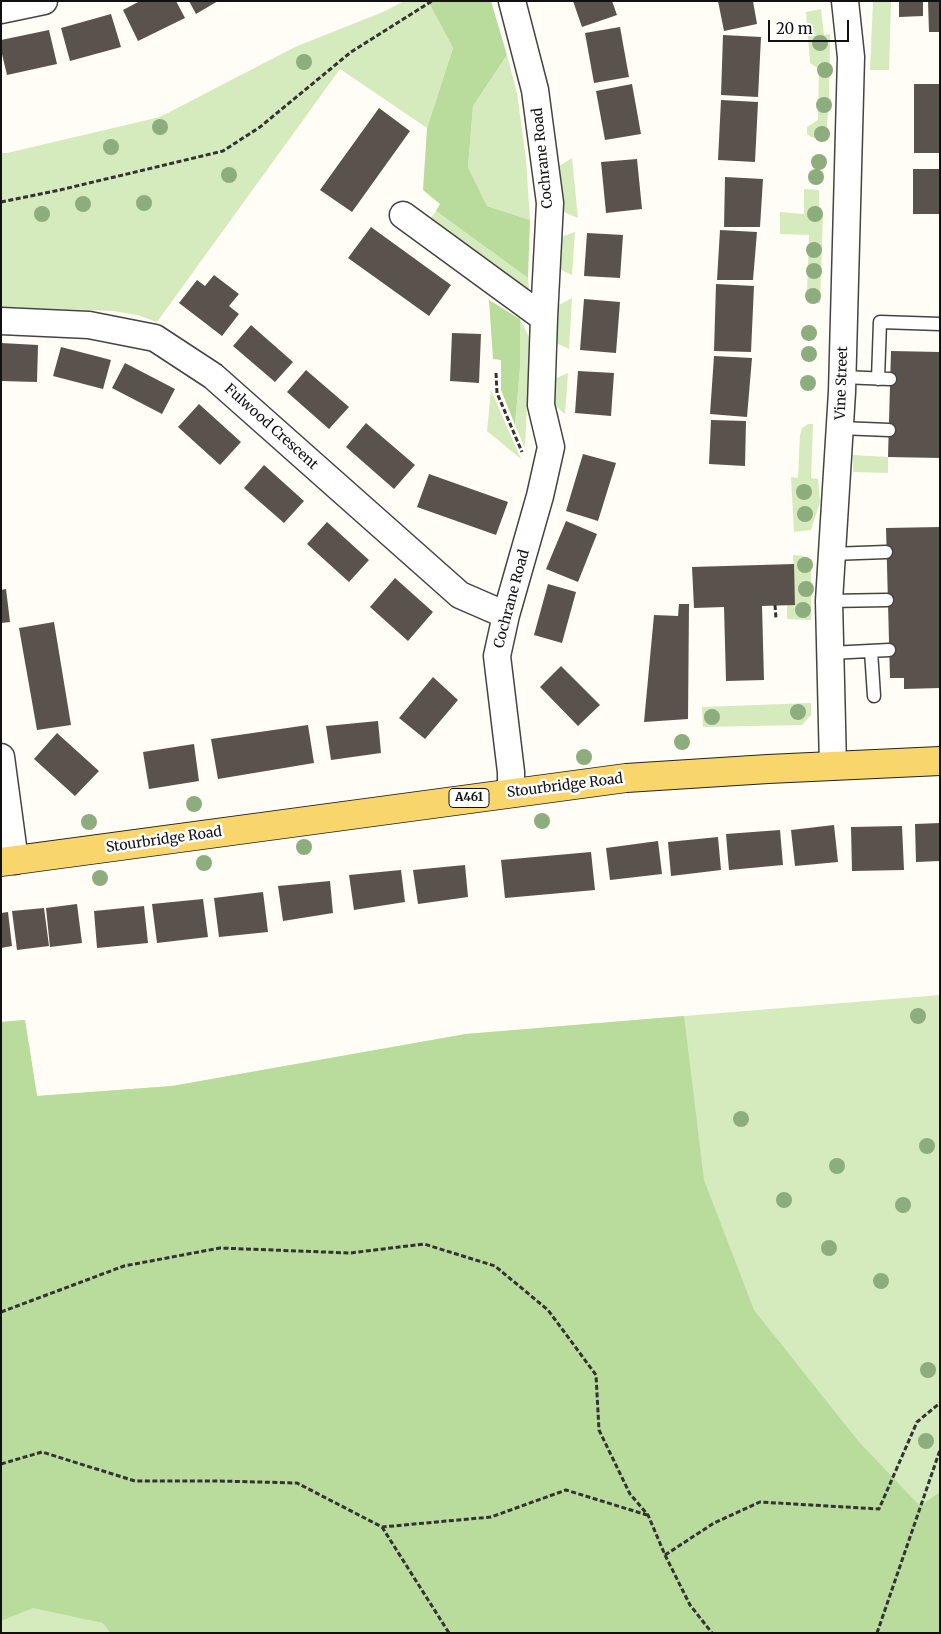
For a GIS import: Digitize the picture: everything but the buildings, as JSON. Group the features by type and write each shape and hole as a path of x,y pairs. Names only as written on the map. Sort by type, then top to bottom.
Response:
{"main road":[{"name":"Stourbridge Road","path":"8,862 626,778 832,766 940,762"}],"street":[{"path":"1,10 44,1"},
{"name":"Cochrane Road","path":"512,1 536,90 550,203 540,405 551,448 540,496 506,615 497,656 512,792"},
{"name":"Vine Street","path":"832,766 829,601 842,377 850,57 845,1"},
{"path":"403,215 544,318"},
{"name":"Fulwood Crescent","path":"1,321 89,325 155,338 214,376 460,595 506,615"},
{"name":"Stourbridge Road","path":"1,757 8,862"}],"lane":[{"path":"842,377 884,379 880,322 940,324"},
{"path":"840,428 889,430"},
{"path":"831,554 886,552"},
{"path":"829,601 887,600"},
{"path":"830,653 889,650"},
{"path":"871,651 874,696"}],"path":[{"path":"1,202 60,190 223,151 260,127 351,52 432,1"},
{"path":"496,373 497,393 522,454"},
{"path":"775,605 776,619"},
{"path":"1,1312 124,1266 220,1248 350,1253 424,1244 495,1266 548,1310 596,1375 599,1430 630,1494 648,1515 665,1555 690,1605 712,1633"},
{"path":"665,1555 714,1523 760,1502 879,1509 917,1422 940,1403"},
{"path":"877,1633 940,1450"},
{"path":"1,1464 42,1452 135,1481 297,1483 382,1527 449,1633"},
{"path":"382,1527 491,1517 566,1490 648,1515"}],"green space":[{"path":"404,1 428,1 453,48 427,128 340,69 157,322 137,315 114,311 1,307 1,153 160,117 295,47 383,12"},
{"path":"428,1 491,1 507,55 473,106 468,167 487,206 530,220 528,278 436,211 440,204 423,190 427,128 453,48"},
{"path":"873,1 891,1 889,70 870,70"},
{"path":"821,9 824,35 830,34 826,140 811,137 807,134 807,127 818,120 819,69 810,63 806,12"},
{"path":"507,55 517,93 526,159 530,220 487,206 468,167 473,106"},
{"path":"572,158 578,218 559,210 556,168"},
{"path":"804,189 819,190 819,214 823,215 820,303 813,303 807,293 809,235 780,234 780,212 804,214"},
{"path":"436,211 528,278 529,290 519,293 427,223"},
{"path":"575,232 572,275 557,268 558,238"},
{"path":"572,298 569,349 554,342 555,307"},
{"path":"489,300 520,319 520,368 515,425 501,390 501,360 493,359"},
{"path":"520,319 530,339 525,448 515,425 520,368"},
{"path":"568,373 565,414 551,402 552,380"},
{"path":"491,390 521,459 487,431"},
{"path":"808,424 813,424 811,478 818,479 820,502 811,530 794,532 791,477 798,478 800,435 802,428"},
{"path":"853,455 888,457 888,473 853,472"},
{"path":"793,555 804,556 811,564 811,620 787,619 787,605 795,604"},
{"path":"811,703 811,715 802,725 703,727 702,707"},
{"path":"940,995 940,1633 1,1633 1,1022 25,1020 37,1096 172,1086 466,1034"},
{"path":"684,1016 704,1180 754,1310 859,1442 920,1506 940,1492 940,1633 110,1633 103,1623 33,1608 1,1621 1,1022 25,1020 37,1096 172,1086 466,1034"}]}
